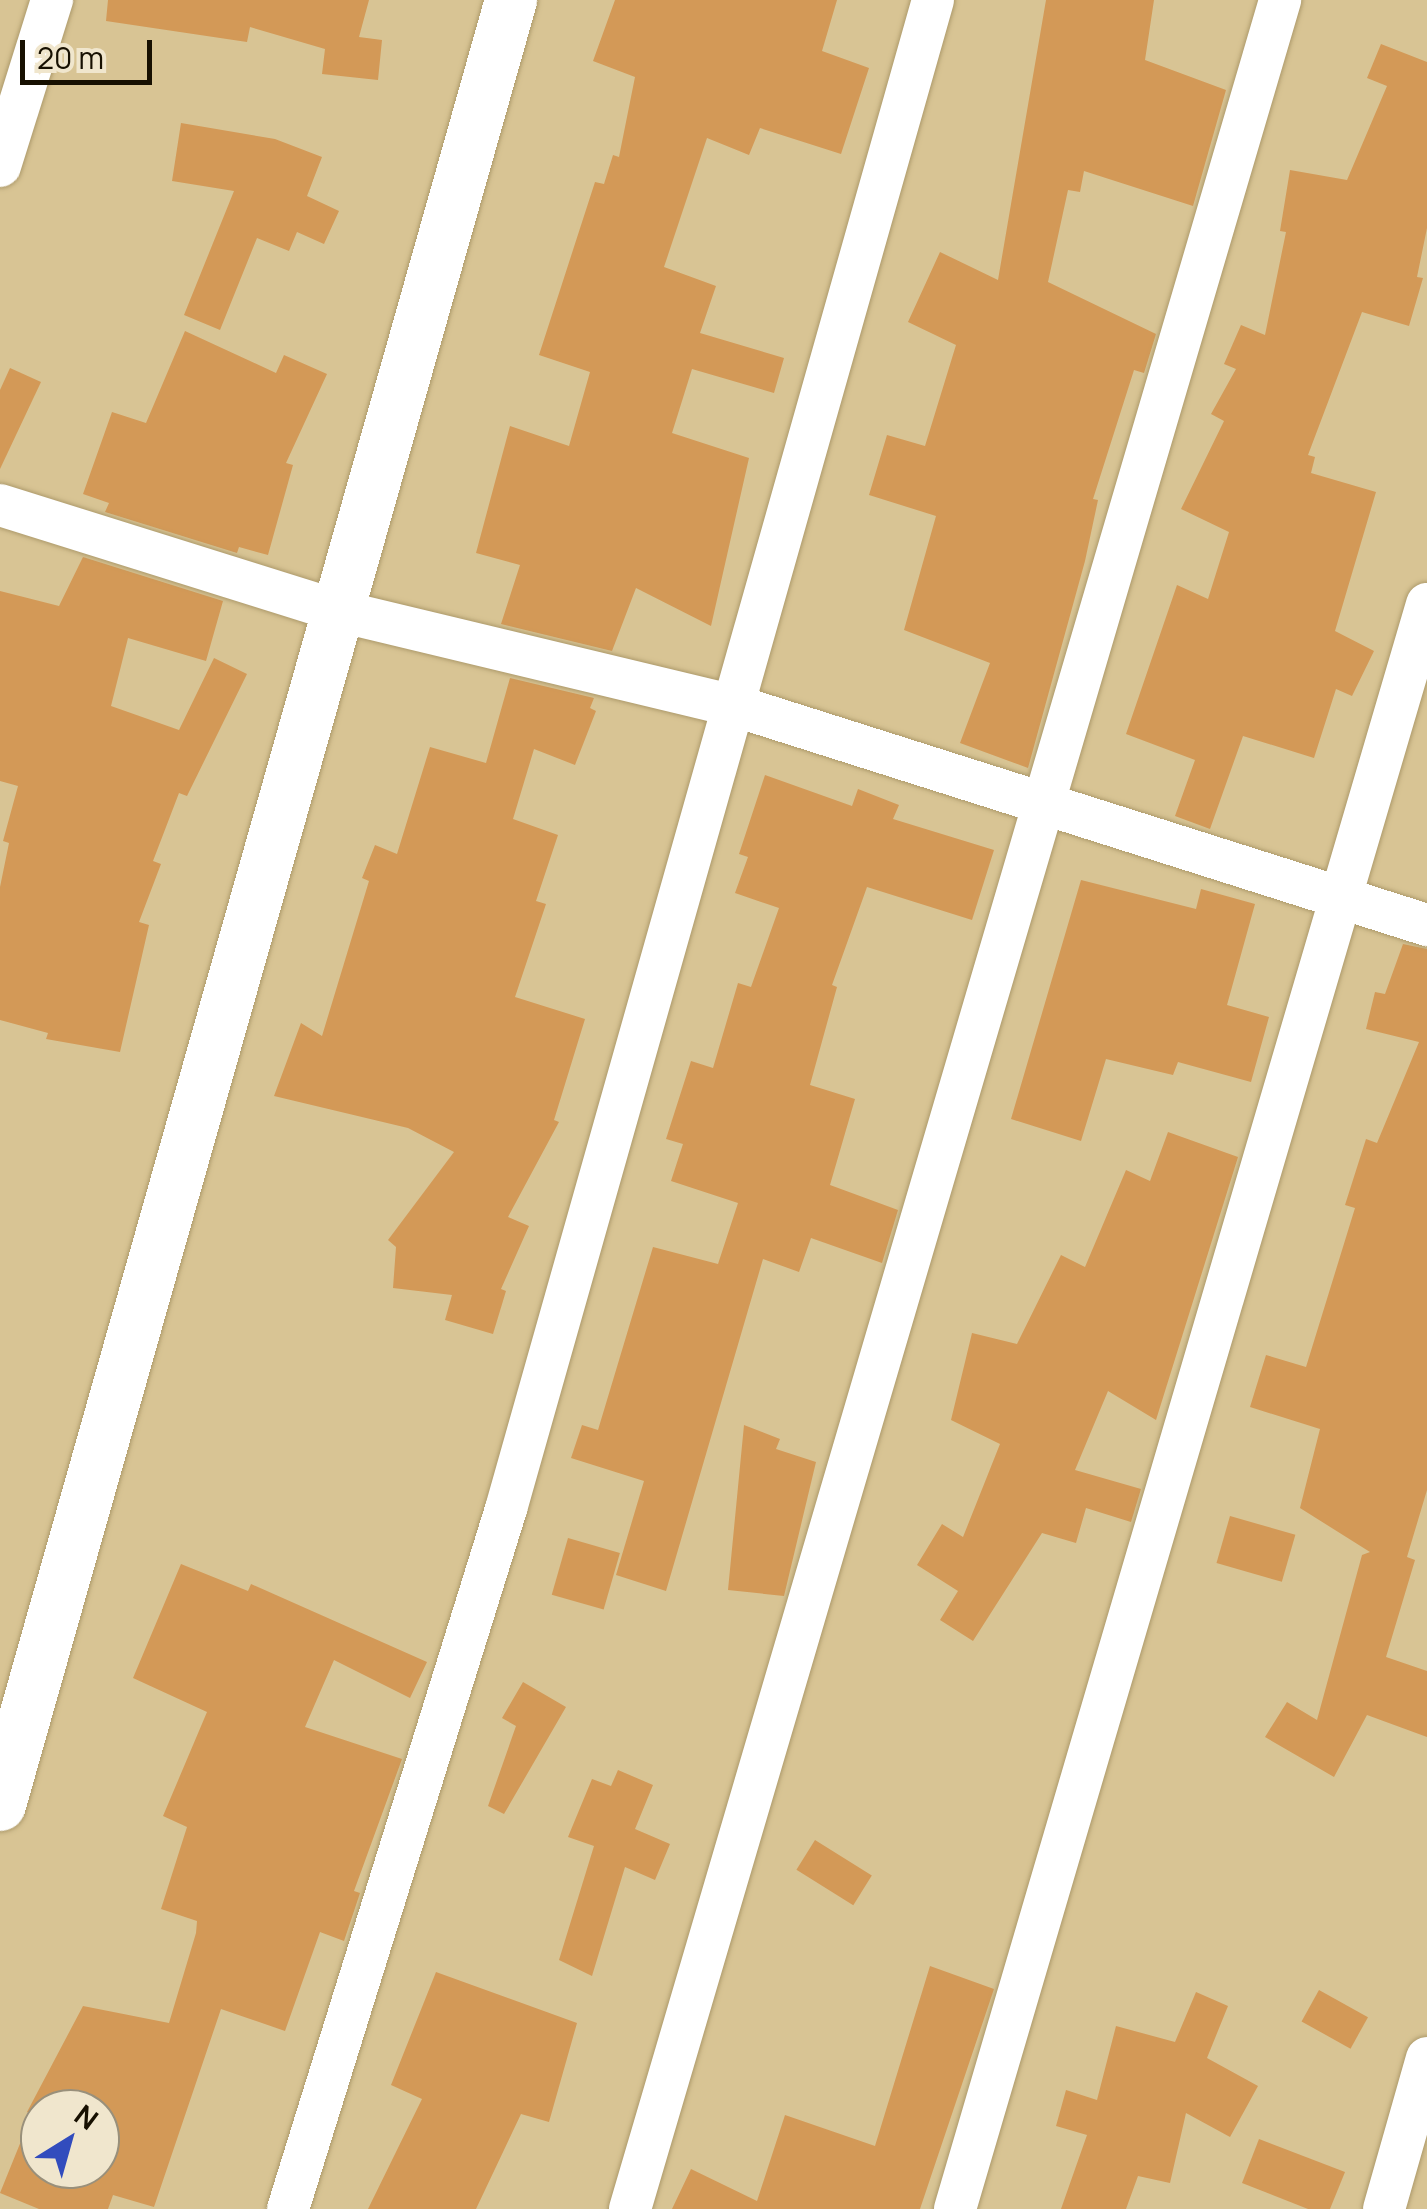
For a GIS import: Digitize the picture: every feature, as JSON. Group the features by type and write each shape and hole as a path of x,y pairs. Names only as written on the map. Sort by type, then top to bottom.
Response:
{"street":[{"path":"0,166 52,0"},
{"path":"0,1806 335,610 511,0"},
{"path":"288,2209 506,1509 933,0"},
{"path":"630,2209 1280,0"},
{"path":"0,505 335,610 736,706 1046,800 1344,902 1427,926"},
{"path":"954,2209 1344,902 1427,604"},
{"path":"1384,2209 1427,2058"}],"building":[{"path":"108,0 369,0 359,37 382,40 378,80 322,74 325,49 250,27 247,42 106,21"},
{"path":"615,0 837,0 822,51 869,68 841,154 760,128 749,155 707,138 664,267 716,286 700,333 784,358 774,393 692,369 672,433 749,458 711,626 636,588 612,651 501,624 520,565 476,553 510,426 569,446 590,372 539,355 595,182 604,184 613,155 619,157 635,77 593,61"},
{"path":"1046,0 1154,0 1145,60 1226,90 1193,206 1084,171 1080,192 1068,190 1048,282 1156,334 1144,373 1134,370 1093,499 1098,500 1085,561 1028,768 960,743 990,663 904,630 936,516 869,495 887,435 925,446 956,345 908,322 940,252 998,280"},
{"path":"1381,44 1427,62 1427,228 1417,277 1423,278 1409,326 1362,312 1308,455 1315,457 1311,473 1376,492 1335,631 1374,651 1352,696 1336,689 1314,758 1243,736 1210,829 1175,816 1195,760 1126,734 1177,585 1208,599 1229,532 1181,509 1224,421 1211,414 1236,369 1224,364 1241,325 1265,335 1286,232 1280,231 1290,170 1347,180 1387,86 1367,78"},
{"path":"181,123 275,139 322,157 307,196 339,211 324,244 297,232 289,251 257,238 220,330 184,315 234,191 172,181"},
{"path":"185,331 276,373 284,355 327,374 286,463 293,465 268,555 239,547 237,553 105,512 109,503 83,494 112,412 146,423"},
{"path":"10,368 41,382 0,469 0,390"},
{"path":"83,557 223,601 206,661 128,638 111,706 179,730 214,658 247,674 187,796 179,793 153,861 161,864 139,922 149,925 120,1052 46,1039 48,1033 0,1020 0,887 9,843 3,841 18,786 0,781 0,591 59,606"},
{"path":"510,678 594,698 590,708 596,711 575,765 534,749 513,819 558,835 536,901 546,904 515,997 585,1019 554,1120 559,1122 508,1217 529,1226 501,1289 506,1291 493,1334 445,1320 452,1295 393,1288 396,1247 388,1240 454,1152 408,1128 274,1096 301,1023 322,1036 369,881 362,878 375,845 397,854 430,747 486,763"},
{"path":"765,775 852,806 858,789 899,805 893,819 994,850 972,920 867,887 832,985 837,987 810,1085 855,1099 830,1185 898,1210 882,1263 811,1238 799,1272 763,1259 666,1591 616,1575 644,1481 571,1458 582,1425 598,1430 653,1247 718,1264 738,1203 671,1181 683,1144 666,1139 691,1061 713,1068 738,983 751,987 779,908 735,893 748,857 739,854"},
{"path":"1081,880 1196,909 1201,889 1255,904 1227,1005 1269,1017 1251,1082 1178,1062 1173,1075 1106,1059 1081,1141 1011,1119"},
{"path":"1403,944 1427,949 1427,1490 1407,1557 1415,1560 1386,1657 1427,1671 1427,1737 1367,1715 1334,1777 1265,1737 1287,1702 1317,1720 1362,1555 1370,1552 1300,1508 1320,1429 1250,1407 1266,1355 1306,1367 1355,1208 1345,1205 1366,1139 1377,1143 1419,1042 1366,1029 1375,992 1385,994"},
{"path":"1168,1132 1238,1157 1156,1420 1108,1391 1075,1470 1141,1489 1131,1522 1086,1508 1076,1543 1042,1533 973,1641 940,1620 958,1591 917,1565 942,1524 963,1537 1000,1444 951,1420 972,1333 1017,1344 1061,1255 1085,1267 1126,1170 1150,1181"},
{"path":"744,1425 780,1439 776,1449 816,1462 784,1596 728,1590"},
{"path":"1230,1516 1295,1535 1282,1582 1216,1563"},
{"path":"568,1538 620,1553 604,1610 552,1595"},
{"path":"181,1564 248,1591 251,1584 427,1662 410,1698 334,1660 305,1727 402,1759 354,1891 360,1893 344,1941 320,1932 285,2031 221,2009 154,2207 113,2195 108,2209 39,2209 0,2193 20,2144 20,2189 120,2189 120,2089 39,2089 83,2006 169,2023 197,1921 161,1909 187,1827 163,1816 207,1712 133,1678"},
{"path":"523,1682 566,1707 504,1814 488,1806 516,1726 502,1718"},
{"path":"618,1770 653,1785 635,1829 670,1844 655,1880 625,1867 592,1976 559,1960 594,1846 568,1837 592,1779 611,1786"},
{"path":"815,1840 872,1876 853,1905 796,1870"},
{"path":"930,1966 994,1989 920,2209 672,2209 691,2169 757,2201 785,2115 875,2146"},
{"path":"436,1972 577,2023 549,2122 521,2114 476,2209 368,2209 422,2099 391,2085"},
{"path":"1319,1990 1368,2017 1351,2049 1302,2021"},
{"path":"1196,1992 1228,2006 1207,2058 1258,2086 1230,2137 1186,2113 1170,2183 1138,2176 1126,2209 1061,2209 1087,2135 1056,2126 1066,2090 1097,2100 1116,2026 1175,2042"},
{"path":"1259,2139 1345,2172 1330,2209 1308,2209 1242,2183"}]}
